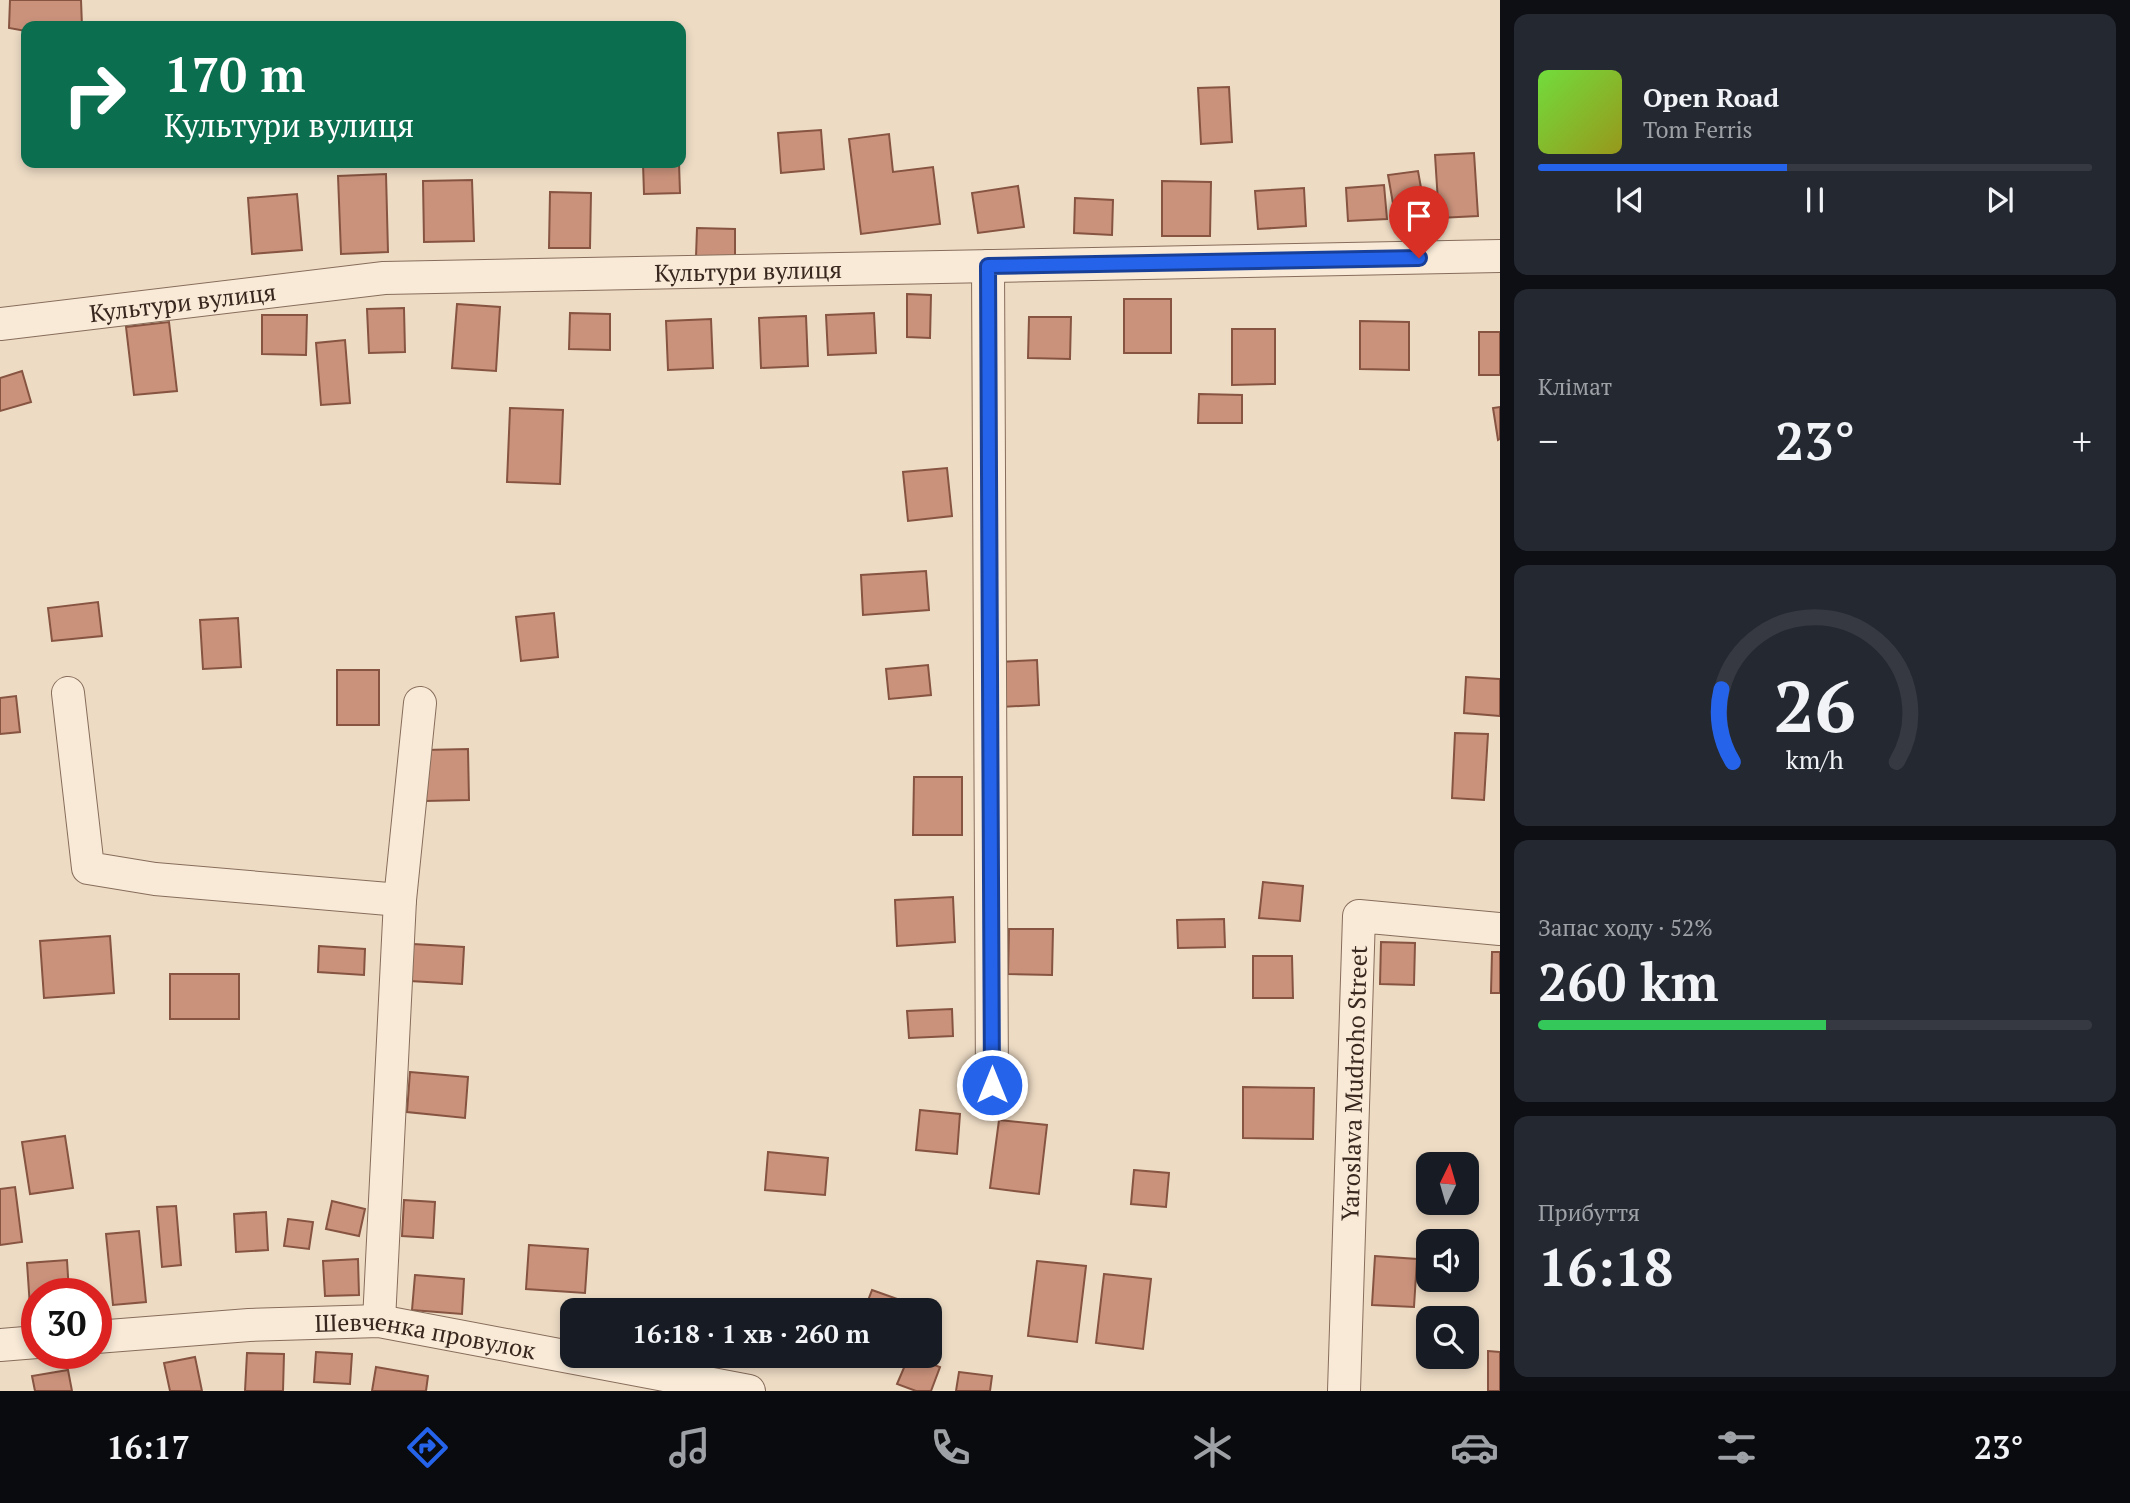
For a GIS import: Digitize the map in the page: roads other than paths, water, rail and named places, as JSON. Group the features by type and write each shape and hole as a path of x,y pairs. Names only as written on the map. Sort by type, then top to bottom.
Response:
{"street":[{"name":"Культури вулиця","path":"0,324 384,278 1500,256"},
{"path":"988,266 992,1085"},
{"path":"68,693 88,868 155,879 400,900"},
{"path":"380,1321 400,900 420,704"},
{"name":"Yaroslava Mudroho Street","path":"1344,1391 1359,916 1500,929"},
{"name":"Шевченка провулок","path":"112,1336 249,1325 380,1321 749,1391"},
{"path":"0,1345 21,1343"}]}
